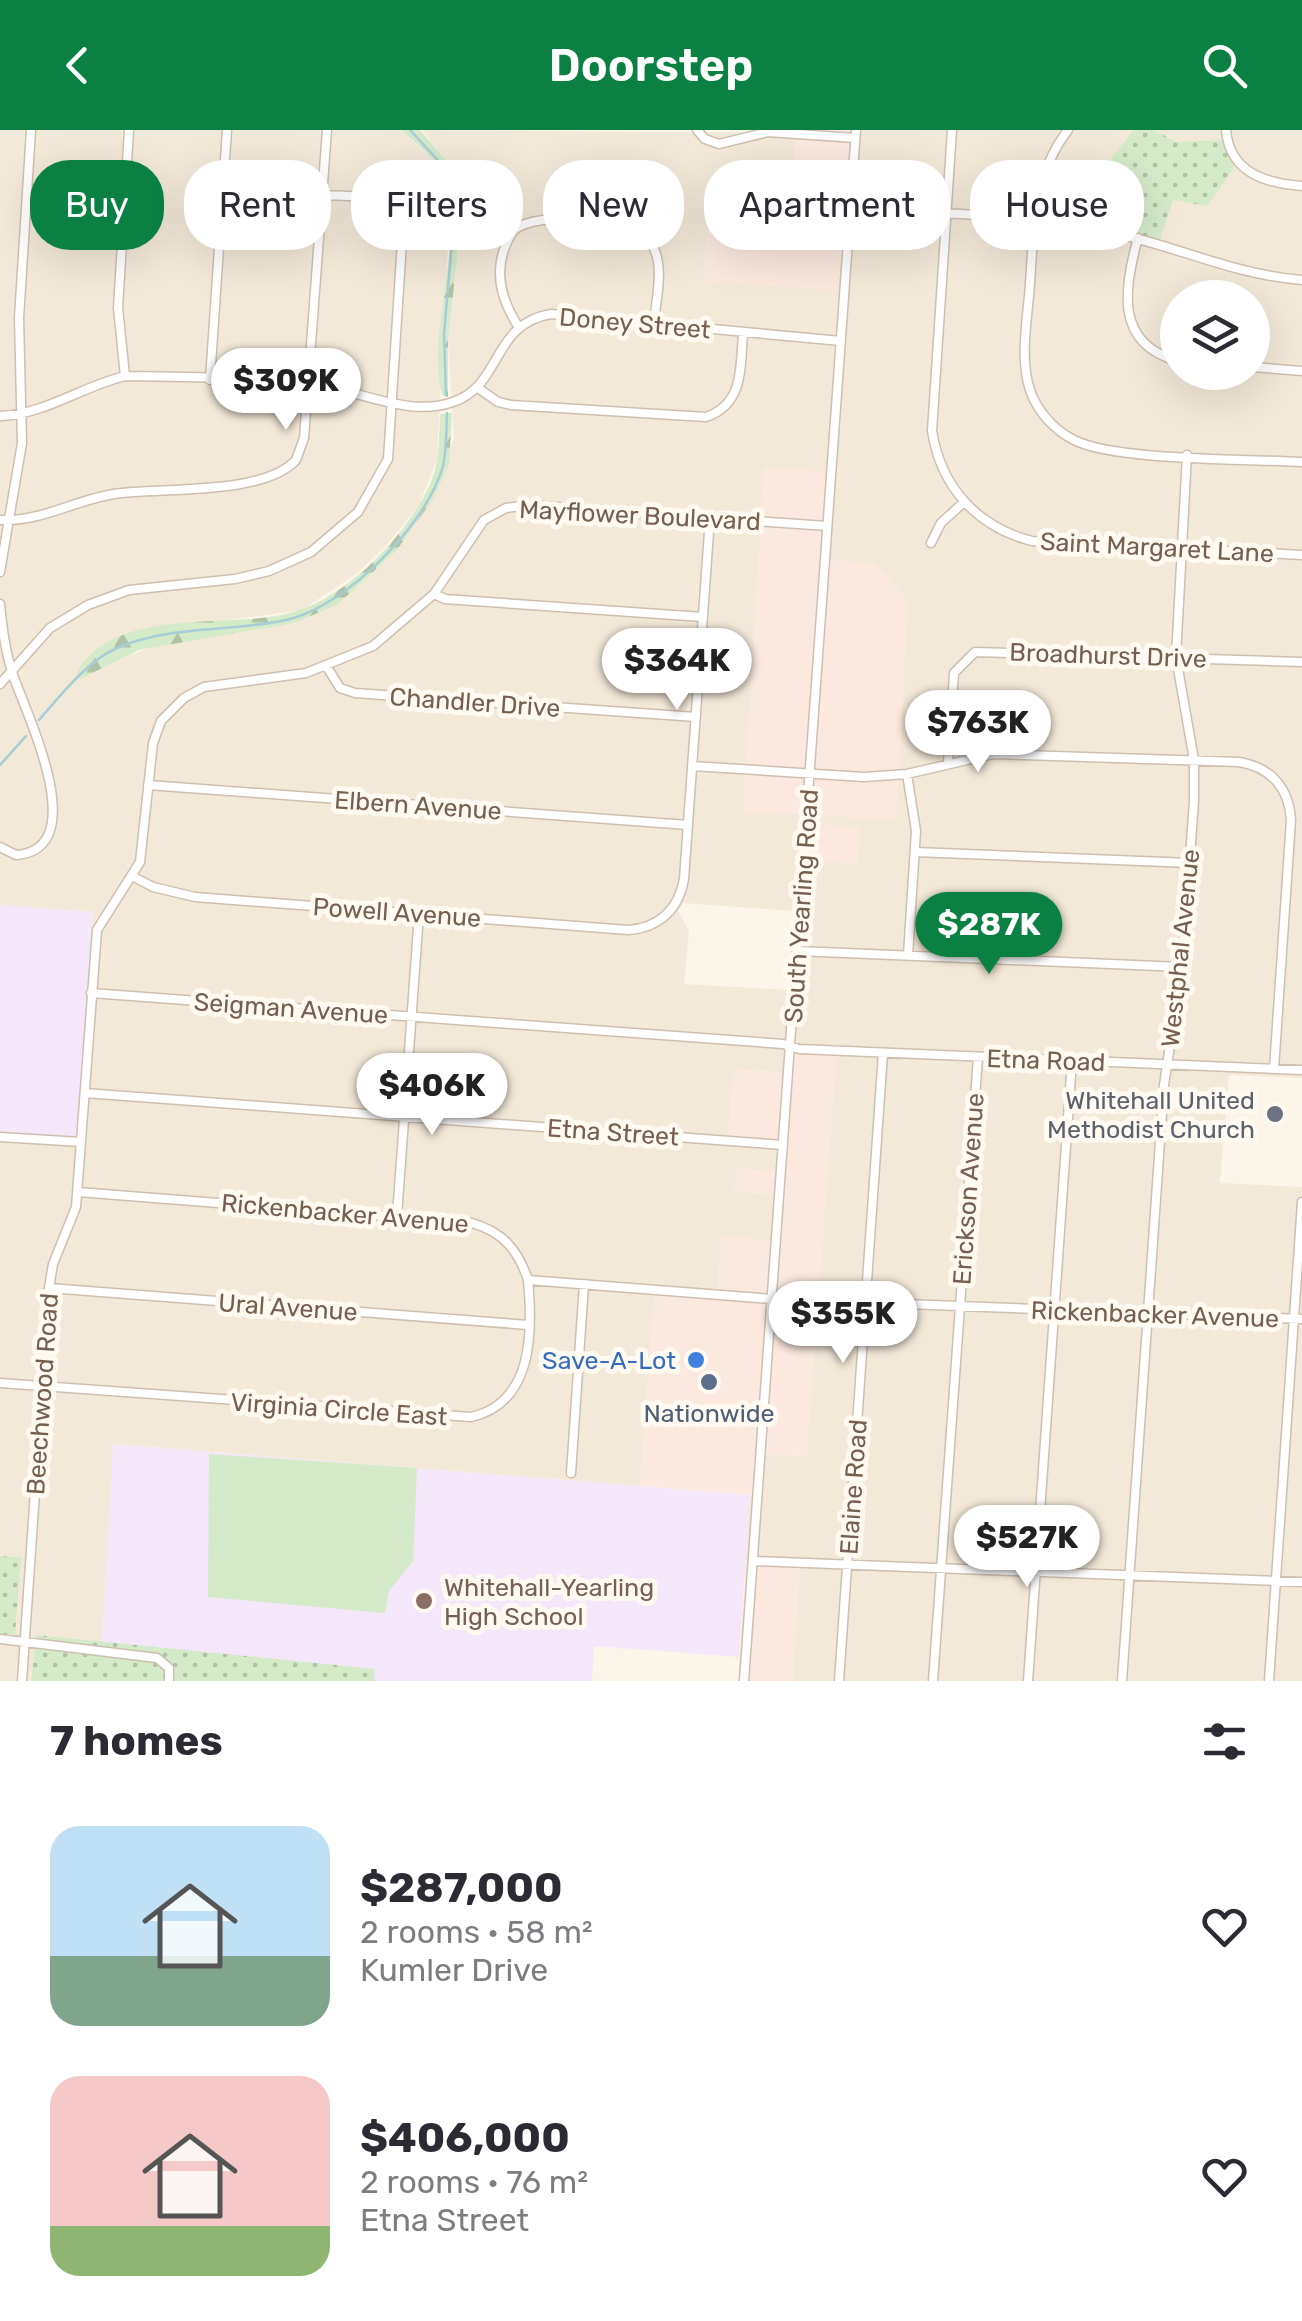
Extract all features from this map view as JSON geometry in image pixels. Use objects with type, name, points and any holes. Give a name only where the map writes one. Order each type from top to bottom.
[{"type":"street","points":[[0,572],[5,520],[20,472],[18,318],[31,130]]},
{"type":"street","points":[[124,376],[118,308],[129,130]]},
{"type":"street","points":[[210,380],[227,130]]},
{"type":"street","points":[[325,160],[327,130]]},
{"type":"street","points":[[697,130],[704,139],[720,144],[768,132],[856,134]]},
{"type":"street","points":[[950,160],[952,130]]},
{"type":"street","points":[[1051,160],[1068,130]]},
{"type":"street","points":[[1226,130],[1231,152],[1250,174],[1278,184],[1302,186]]},
{"type":"street","name":"South Yearling Road","points":[[854,160],[856,134]]},
{"type":"street","points":[[0,684],[50,628],[88,605],[129,590],[222,581],[269,571],[323,543],[358,512],[384,471],[404,242],[402,220],[379,200],[331,196]]},
{"type":"street","points":[[0,416],[22,414],[124,376],[308,386],[392,403],[450,404],[478,388],[518,326],[500,293],[503,254],[514,230],[541,218],[617,224],[646,236],[658,258],[654,322]]},
{"type":"street","points":[[1144,240],[1219,267],[1302,280]]},
{"type":"street","points":[[5,520],[115,494],[221,485],[283,470],[296,460],[303,446],[318,250]]},
{"type":"street","name":"South Yearling Road","points":[[744,1681],[847,250]]},
{"type":"street","points":[[932,542],[941,523],[964,502],[944,472],[932,432],[944,250]]},
{"type":"street","points":[[1032,250],[1025,356],[1029,388],[1043,415],[1072,440],[1090,446],[1302,462]]},
{"type":"street","points":[[1135,250],[1126,282],[1128,318],[1150,348],[1160,352]]},
{"type":"street","name":"Doney Street","points":[[518,326],[551,314],[841,341]]},
{"type":"street","points":[[478,388],[498,402],[511,405],[706,417],[724,408],[736,391],[743,334]]},
{"type":"street","points":[[1270,368],[1302,371]]},
{"type":"street","name":"Westphal Avenue","points":[[1122,1681],[1166,1064],[1182,967],[1190,863],[1194,760],[1176,657],[1186,455]]},
{"type":"street","name":"Saint Margaret Lane","points":[[964,502],[993,526],[1032,541],[1302,555]]},
{"type":"street","name":"Mayflower Boulevard","points":[[91,993],[97,930],[132,876],[144,848],[148,784],[157,730],[167,714],[192,692],[214,684],[327,667],[393,632],[434,594],[476,527],[506,508],[528,505],[827,526]]},
{"type":"street","points":[[688,825],[710,518]]},
{"type":"street","points":[[434,594],[445,599],[703,616]]},
{"type":"street","points":[[0,604],[11,670],[49,776],[54,816],[43,841],[29,852],[9,854],[0,848]]},
{"type":"street","name":"Broadhurst Drive","points":[[948,763],[954,673],[975,652],[1302,662]]},
{"type":"street","name":"Chandler Drive","points":[[327,667],[340,688],[355,693],[696,717]]},
{"type":"street","points":[[692,766],[810,775],[907,774],[948,763],[1015,754],[1249,764],[1276,779],[1288,798],[1292,820],[1274,1069]]},
{"type":"street","points":[[907,774],[915,852],[908,955]]},
{"type":"street","name":"Elbern Avenue","points":[[148,784],[688,825]]},
{"type":"street","name":"Powell Avenue","points":[[132,876],[153,888],[196,897],[628,930],[663,918],[682,890],[688,825]]},
{"type":"street","points":[[915,852],[1190,863]]},
{"type":"street","points":[[397,1216],[419,914]]},
{"type":"street","points":[[797,950],[1182,967]]},
{"type":"street","name":"Seigman Avenue","points":[[91,993],[790,1046]]},
{"type":"street","name":"Beechwood Road","points":[[22,1681],[48,1288],[53,1264],[72,1224],[78,1192],[91,993]]},
{"type":"street","name":"Etna Road","points":[[790,1046],[1302,1070]]},
{"type":"street","name":"Elaine Road","points":[[839,1681],[884,1053]]},
{"type":"street","name":"Erickson Avenue","points":[[933,1681],[978,1057]]},
{"type":"street","points":[[1028,1681],[1072,1061]]},
{"type":"street","name":"Etna Street","points":[[84,1092],[783,1145]]},
{"type":"street","points":[[0,1137],[81,1142]]},
{"type":"street","name":"Rickenbacker Avenue","points":[[78,1192],[462,1221],[492,1230],[516,1251],[528,1280],[772,1299],[1298,1319]]},
{"type":"street","points":[[1269,1681],[1298,1319],[1302,1202]]},
{"type":"street","name":"Virginia Circle East","points":[[0,1383],[471,1417],[498,1406],[514,1390],[524,1371],[528,1280]]},
{"type":"street","points":[[571,1474],[584,1284]]},
{"type":"street","name":"Ural Avenue","points":[[48,1288],[528,1324]]},
{"type":"street","points":[[753,1561],[1302,1582]]},
{"type":"street","points":[[0,1639],[165,1662],[169,1681]]},
{"type":"shaded area","points":[[0,130],[401,130],[433,160],[351,160],[351,250],[448,250],[437,459],[419,505],[385,547],[355,575],[302,610],[121,635],[84,661],[106,664],[166,642],[294,623],[337,605],[396,551],[454,440],[448,342],[458,250],[523,250],[523,160],[446,160],[422,130],[796,133],[794,160],[704,160],[704,250],[732,250],[703,280],[734,250],[950,250],[950,160],[825,160],[856,130],[1133,130],[1111,160],[970,160],[970,250],[1144,250],[1144,214],[1160,240],[1173,200],[1222,140],[1175,143],[1154,130],[1302,130],[1302,1078],[1229,1075],[1220,1183],[1302,1187],[1302,1681],[792,1681],[800,1563],[746,1560],[750,1495],[757,1494],[761,1454],[807,1456],[789,1073],[734,1069],[728,1139],[783,1143],[781,1172],[737,1169],[735,1191],[774,1194],[771,1241],[717,1293],[655,1290],[640,1486],[114,1444],[102,1642],[36,1635],[31,1681],[0,1681],[0,1634],[11,1635],[20,1557],[0,1556],[0,1131],[77,1137],[93,912],[0,905]],"holes":[[[683,903],[793,911],[788,990],[684,984],[689,931],[678,911]]]},
{"type":"shaded area","points":[[765,130],[856,130],[854,160],[794,160],[796,133]]},
{"type":"shaded area","points":[[705,250],[847,250],[844,291],[703,281]]},
{"type":"shaded area","points":[[764,468],[831,472],[825,560],[874,563],[908,600],[896,820],[743,812]]},
{"type":"shaded area","points":[[806,824],[860,827],[858,863],[804,861]]},
{"type":"shaded area","points":[[0,905],[93,912],[78,1137],[0,1131]]},
{"type":"shaded area","points":[[791,1049],[837,1052],[807,1456],[761,1454],[757,1495],[640,1486],[655,1289],[717,1293],[721,1237],[771,1240],[774,1194],[734,1191],[737,1169],[781,1172],[783,1143],[728,1139],[734,1069],[789,1073]]},
{"type":"shaded area","name":"Whitehall-Yearling High School","points":[[113,1444],[750,1495],[739,1657],[594,1646],[592,1681],[374,1681],[374,1669],[102,1642]]},
{"type":"shaded area","points":[[746,1560],[800,1562],[792,1681],[738,1681]]},
{"type":"green space","points":[[401,130],[420,130],[446,160],[433,160]]},
{"type":"green space","points":[[1133,130],[1154,130],[1176,142],[1222,140],[1234,168],[1207,206],[1173,200],[1160,240],[1144,235],[1144,160],[1110,160]]},
{"type":"green space","points":[[449,250],[458,250],[448,342],[448,397],[442,395],[439,338]]},
{"type":"green space","points":[[452,413],[449,465],[431,502],[396,551],[337,605],[294,623],[139,650],[80,679],[77,671],[95,651],[118,637],[173,624],[286,614],[308,607],[351,581],[390,544],[420,503],[436,466],[440,414]]},
{"type":"green space","points":[[209,1454],[417,1468],[413,1561],[389,1591],[385,1613],[208,1597]]},
{"type":"green space","points":[[0,1556],[21,1557],[15,1634],[0,1634]]},
{"type":"green space","points":[[36,1635],[375,1669],[374,1681],[31,1681]]},
{"type":"waterway","points":[[410,130],[446,169],[456,196],[444,334],[446,395]]},
{"type":"waterway","points":[[39,720],[85,670],[117,648],[159,635],[290,619],[336,597],[360,579],[403,536],[434,489],[443,466],[447,413]]},
{"type":"waterway","points":[[0,765],[26,736]]},
{"type":"place","name":"Whitehall United Methodist Church","points":[[1275,1114]]},
{"type":"place","name":"Save-A-Lot","points":[[696,1360]]},
{"type":"place","name":"Nationwide","points":[[709,1382]]},
{"type":"place","name":"Whitehall-Yearling High School","points":[[424,1601]]}]
